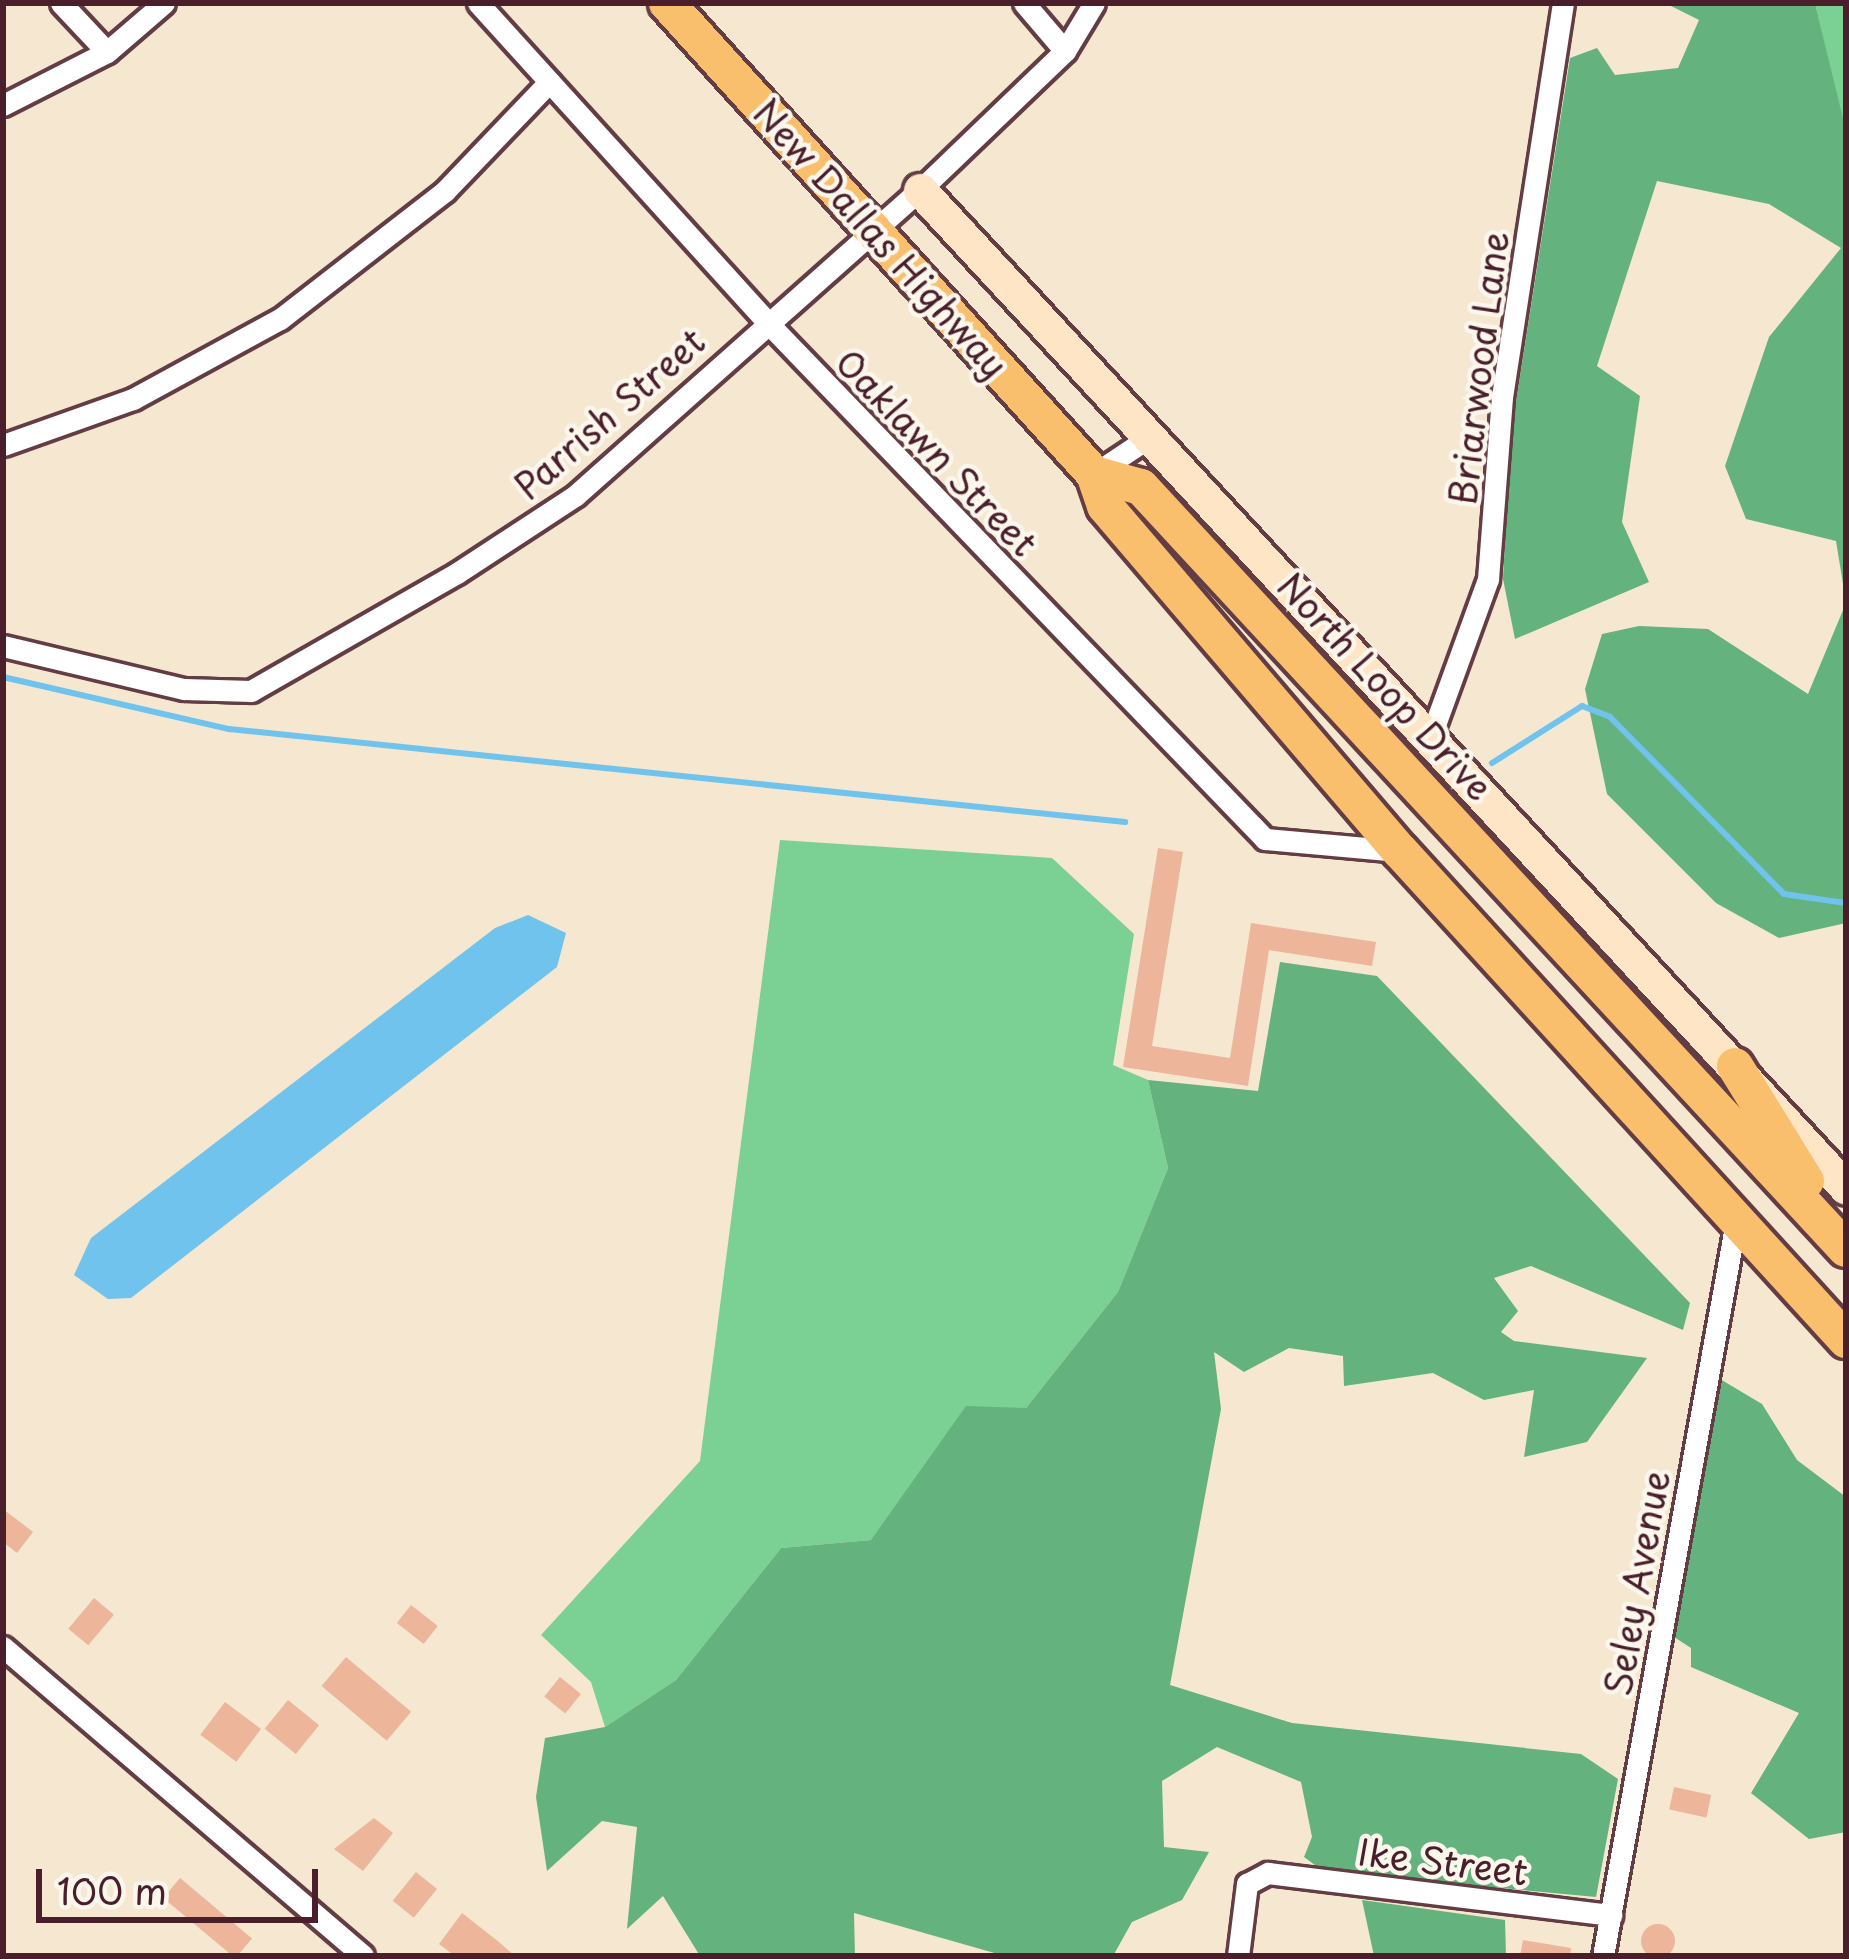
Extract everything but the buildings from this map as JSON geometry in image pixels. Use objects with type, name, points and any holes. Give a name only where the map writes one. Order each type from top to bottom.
[{"type":"main road","name":"New Dallas Highway","points":[[667,3],[1094,474],[1105,506],[1400,851]]},
{"type":"main road","name":"New Dallas Highway","points":[[1094,474],[1141,487],[1846,1247]]},
{"type":"main road","points":[[1400,851],[1846,1340]]},
{"type":"main road","points":[[1735,1066],[1846,1247]]},
{"type":"street","points":[[62,3],[106,52]]},
{"type":"street","points":[[3,105],[106,52],[164,3]]},
{"type":"street","name":"Oaklawn Street","points":[[478,3],[765,320],[1265,839],[1400,851]]},
{"type":"street","points":[[1024,3],[1065,51]]},
{"type":"street","name":"Parrish Street","points":[[3,646],[184,689],[251,691],[576,495],[765,320],[920,190],[1065,51],[1094,3]]},
{"type":"street","name":"Briarwood Lane","points":[[1432,733],[1488,579],[1502,397],[1563,3]]},
{"type":"street","points":[[3,445],[133,399],[280,319],[445,191],[549,82]]},
{"type":"street","name":"North Loop Drive","points":[[920,190],[1432,733],[1846,1188]]},
{"type":"street","points":[[1094,474],[1151,436]]},
{"type":"street","points":[[1493,864],[1523,832]]},
{"type":"street","name":"Seley Avenue","points":[[1604,1956],[1736,1221]]},
{"type":"street","points":[[3,1647],[363,1956]]},
{"type":"street","name":"Ike Street","points":[[1238,1956],[1246,1884],[1268,1873],[1611,1915]]},
{"type":"green space","points":[[1665,3],[1815,3],[1846,131],[1846,602],[1836,541],[1746,519],[1725,466],[1769,337],[1841,248],[1769,204],[1657,181],[1597,366],[1640,396],[1622,522],[1649,582],[1515,639],[1503,579],[1510,440],[1570,58],[1597,48],[1615,75],[1678,68],[1699,20]]},
{"type":"green space","points":[[1815,3],[1846,3],[1846,131],[1845,131]]},
{"type":"green space","points":[[1846,603],[1846,923],[1779,938],[1716,903],[1607,794],[1585,689],[1602,634],[1639,626],[1708,629],[1808,694]]},
{"type":"green space","points":[[780,840],[1052,858],[1134,934],[1113,1065],[1148,1080],[1168,1168],[1118,1292],[1026,1408],[871,1540],[781,1548],[676,1680],[605,1727],[591,1682],[541,1635],[700,1461]]},
{"type":"green space","points":[[1280,962],[1377,976],[1690,1303],[1683,1330],[1531,1266],[1494,1278],[1518,1311],[1501,1332],[1514,1341],[1647,1358],[1587,1442],[1524,1457],[1534,1390],[1484,1400],[1433,1373],[1344,1386],[1343,1356],[1289,1348],[1244,1372],[1214,1352],[1221,1409],[1170,1685],[1292,1723],[1581,1754],[1618,1779],[1596,1897],[1323,1871],[1304,1857],[1312,1837],[1301,1782],[1217,1747],[1162,1781],[1164,1847],[1209,1852],[1182,1900],[1132,1922],[1113,1956],[1005,1956],[854,1913],[855,1956],[700,1956],[663,1896],[627,1929],[637,1827],[602,1821],[547,1871],[536,1797],[545,1738],[605,1727],[676,1680],[781,1548],[871,1540],[966,1406],[1026,1408],[1118,1292],[1168,1168],[1148,1080],[1258,1091]]},
{"type":"green space","points":[[1720,1379],[1762,1404],[1797,1460],[1846,1497],[1846,1832],[1809,1839],[1751,1793],[1799,1713],[1691,1667],[1691,1648],[1671,1635]]},
{"type":"green space","points":[[1362,1900],[1505,1920],[1506,1956],[1374,1956]]},
{"type":"water","points":[[528,915],[566,933],[557,967],[131,1298],[108,1299],[74,1275],[91,1238],[495,928]]},
{"type":"waterway","points":[[3,677],[229,729],[1125,822]]},
{"type":"waterway","points":[[1492,763],[1582,706],[1610,717],[1784,894],[1846,903]]}]
